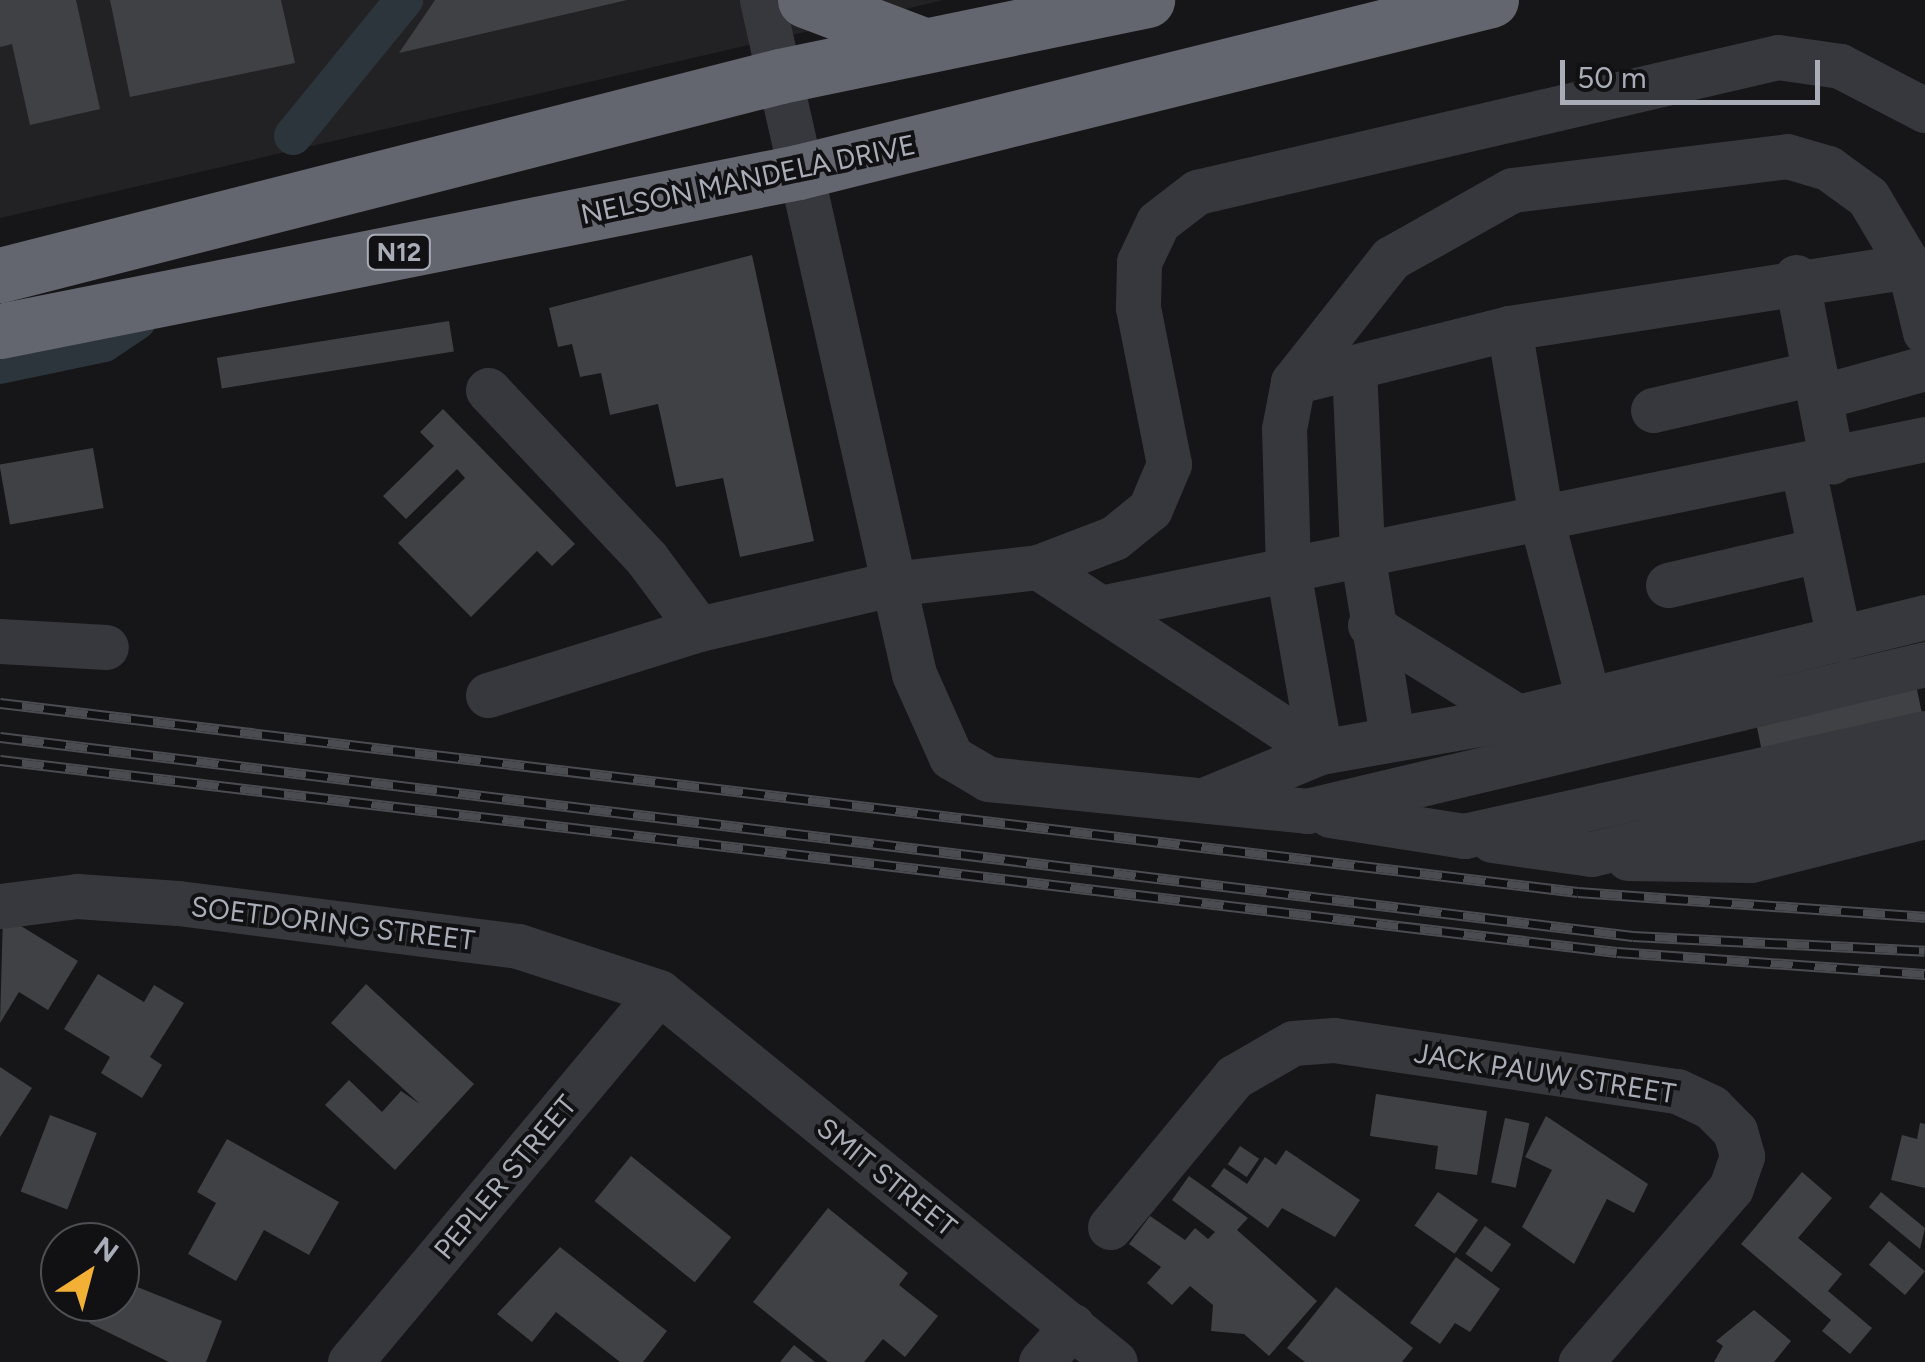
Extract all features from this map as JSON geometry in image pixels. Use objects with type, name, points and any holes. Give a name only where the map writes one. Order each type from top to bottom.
[{"type":"highway","points":[[805,0],[926,46]]},
{"type":"highway","points":[[0,276],[780,76],[1146,0]]},
{"type":"highway","name":"NELSON MANDELA DRIVE","points":[[0,331],[798,172],[1491,0]]},
{"type":"street","points":[[762,0],[892,584],[929,724],[952,757],[988,779],[1034,788],[1307,811],[1591,854],[1750,860],[1925,816]]},
{"type":"street","points":[[488,695],[698,630],[892,584],[1038,567],[1114,538],[1150,509],[1169,464],[1138,308],[1138,262],[1158,222],[1196,192],[1778,57],[1840,66],[1925,110]]},
{"type":"street","points":[[1320,752],[1288,570],[1284,429],[1293,382],[1390,258],[1512,190],[1787,156],[1828,168],[1868,197],[1909,266],[1925,332]]},
{"type":"street","points":[[1293,382],[1509,328],[1796,276],[1909,266]]},
{"type":"street","points":[[1796,276],[1818,385],[1819,550],[1839,639]]},
{"type":"street","points":[[1509,328],[1542,518],[1588,699]]},
{"type":"street","points":[[1354,367],[1362,554],[1370,625],[1392,736]]},
{"type":"street","points":[[1653,410],[1925,368]]},
{"type":"street","points":[[488,390],[647,559],[698,630]]},
{"type":"street","points":[[1105,606],[1818,466],[1925,439]]},
{"type":"street","points":[[1668,586],[1819,550]]},
{"type":"street","points":[[1038,567],[1105,606],[1320,752]]},
{"type":"street","points":[[1195,803],[1320,752],[1392,736],[1518,717],[1925,617]]},
{"type":"street","points":[[1370,625],[1518,717]]},
{"type":"street","points":[[0,641],[106,647]]},
{"type":"street","points":[[1307,811],[1925,664]]},
{"type":"street","points":[[1464,836],[1925,733]]},
{"type":"street","points":[[1591,854],[1925,774]]},
{"type":"street","name":"SOETDORING STREET","points":[[0,906],[77,896],[178,903],[518,946],[659,992]]},
{"type":"street","name":"SMIT STREET","points":[[659,992],[1115,1362]]},
{"type":"street","name":"PEPLER STREET","points":[[350,1362],[659,992]]},
{"type":"street","name":"JACK PAUW STREET","points":[[1110,1226],[1234,1077],[1293,1043],[1334,1040],[1677,1090],[1735,1131],[1742,1156],[1730,1188],[1581,1362]]},
{"type":"street","points":[[1042,1362],[1072,1326]]},
{"type":"shaded area","points":[[0,0],[944,0],[0,218]]},
{"type":"building","points":[[0,0],[76,0],[100,109],[30,125],[12,44],[0,47]]},
{"type":"building","points":[[110,0],[281,0],[295,63],[130,97]]},
{"type":"building","points":[[435,0],[627,0],[399,53]]},
{"type":"building","points":[[752,255],[814,541],[740,557],[723,478],[676,487],[658,404],[610,415],[601,373],[580,377],[572,344],[558,347],[549,308]]},
{"type":"building","points":[[449,321],[454,352],[222,388],[217,358]]},
{"type":"building","points":[[443,409],[575,544],[552,566],[537,551],[471,617],[398,543],[465,478],[457,469],[406,519],[383,496],[434,446],[420,432]]},
{"type":"building","points":[[93,448],[104,508],[10,525],[0,464]]},
{"type":"building","points":[[1915,680],[1925,728],[1779,834],[1754,713]]},
{"type":"building","points":[[3,915],[78,961],[48,1010],[19,992],[0,1023]]},
{"type":"building","points":[[98,974],[144,1002],[154,985],[184,1003],[150,1057],[162,1065],[142,1098],[101,1073],[110,1057],[64,1029]]},
{"type":"building","points":[[366,984],[474,1084],[395,1170],[325,1105],[349,1080],[382,1112],[401,1091],[420,1104],[331,1023]]},
{"type":"building","points":[[0,1067],[32,1088],[0,1137]]},
{"type":"building","points":[[1376,1094],[1487,1111],[1477,1175],[1435,1169],[1438,1146],[1370,1136]]},
{"type":"building","points":[[50,1115],[97,1133],[67,1209],[21,1192]]},
{"type":"building","points":[[1546,1116],[1648,1184],[1634,1213],[1607,1199],[1574,1264],[1522,1227],[1552,1170],[1525,1157]]},
{"type":"building","points":[[1505,1118],[1529,1123],[1516,1188],[1491,1183]]},
{"type":"building","points":[[1920,1123],[1925,1124],[1925,1188],[1891,1180],[1902,1135],[1917,1139]]},
{"type":"building","points":[[227,1139],[339,1202],[309,1255],[264,1230],[236,1281],[188,1254],[216,1203],[197,1192]]},
{"type":"building","points":[[1240,1146],[1259,1159],[1247,1177],[1228,1164]]},
{"type":"building","points":[[1286,1150],[1360,1200],[1335,1237],[1282,1208],[1268,1228],[1211,1186],[1224,1168],[1247,1184],[1265,1157],[1276,1165]]},
{"type":"building","points":[[631,1156],[731,1237],[695,1282],[594,1201]]},
{"type":"building","points":[[1802,1172],[1832,1198],[1798,1238],[1842,1274],[1828,1291],[1872,1328],[1850,1354],[1822,1331],[1831,1320],[1741,1244]]},
{"type":"building","points":[[1189,1176],[1248,1218],[1237,1230],[1317,1301],[1269,1356],[1244,1334],[1211,1331],[1213,1305],[1190,1286],[1172,1305],[1147,1283],[1161,1267],[1129,1244],[1150,1216],[1185,1240],[1195,1228],[1208,1239],[1215,1232],[1172,1200]]},
{"type":"building","points":[[1438,1192],[1478,1220],[1455,1254],[1414,1226]]},
{"type":"building","points":[[1881,1192],[1925,1228],[1920,1249],[1869,1207]]},
{"type":"building","points":[[828,1208],[908,1273],[899,1285],[938,1316],[905,1357],[883,1339],[864,1362],[828,1362],[753,1302]]},
{"type":"building","points":[[1485,1226],[1511,1244],[1492,1272],[1465,1254]]},
{"type":"building","points":[[1889,1241],[1925,1271],[1905,1295],[1869,1265]]},
{"type":"building","points":[[560,1247],[667,1331],[643,1362],[620,1362],[556,1312],[532,1342],[497,1314]]},
{"type":"building","points":[[1456,1257],[1500,1289],[1470,1332],[1455,1323],[1440,1344],[1410,1323]]},
{"type":"building","points":[[1336,1287],[1413,1348],[1402,1362],[1305,1362],[1287,1348]]},
{"type":"building","points":[[140,1288],[222,1321],[206,1362],[169,1362],[89,1323],[140,1322]]},
{"type":"building","points":[[1754,1310],[1791,1341],[1774,1362],[1714,1362],[1723,1346],[1716,1341]]},
{"type":"building","points":[[794,1345],[815,1362],[780,1362]]},
{"type":"waterway","points":[[293,136],[404,0]]},
{"type":"waterway","points":[[0,365],[104,343],[137,321]]},
{"type":"railway","points":[[0,703],[1578,892],[1925,917]]},
{"type":"railway","points":[[0,737],[1633,936],[1925,951]]},
{"type":"railway","points":[[0,760],[1617,952],[1925,974]]}]
